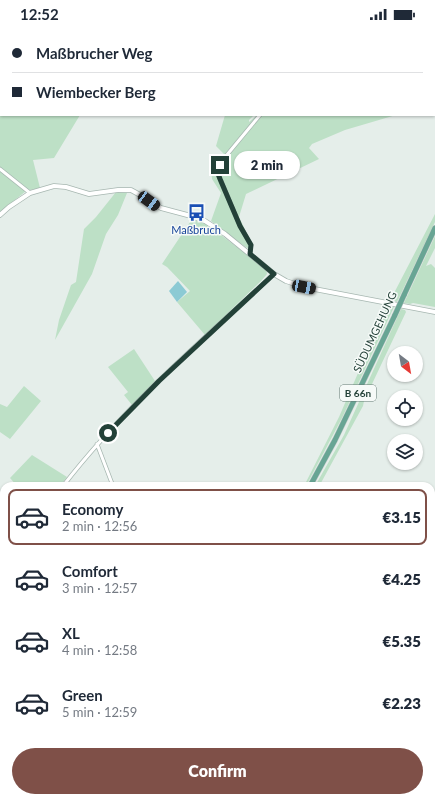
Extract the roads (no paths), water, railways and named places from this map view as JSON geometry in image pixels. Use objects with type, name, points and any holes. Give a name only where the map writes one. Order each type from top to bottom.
[{"type":"main road","name":"SÜDUMGEHUNG","points":[[312,482],[335,440],[435,228]]},
{"type":"street","points":[[250,254],[251,245],[240,226],[217,171],[226,156],[259,116]]},
{"type":"street","points":[[0,169],[30,193]]},
{"type":"street","points":[[0,215],[30,193],[54,186],[66,187],[89,194],[130,190],[161,208],[205,221],[225,234],[274,274],[286,281],[304,287],[435,312]]},
{"type":"street","points":[[66,482],[97,444],[159,381],[274,274]]},
{"type":"street","points":[[97,444],[111,482]]},
{"type":"water","points":[[178,281],[187,292],[177,302],[169,291]]},
{"type":"place","name":"Maßbruch","points":[[196,212]]}]
